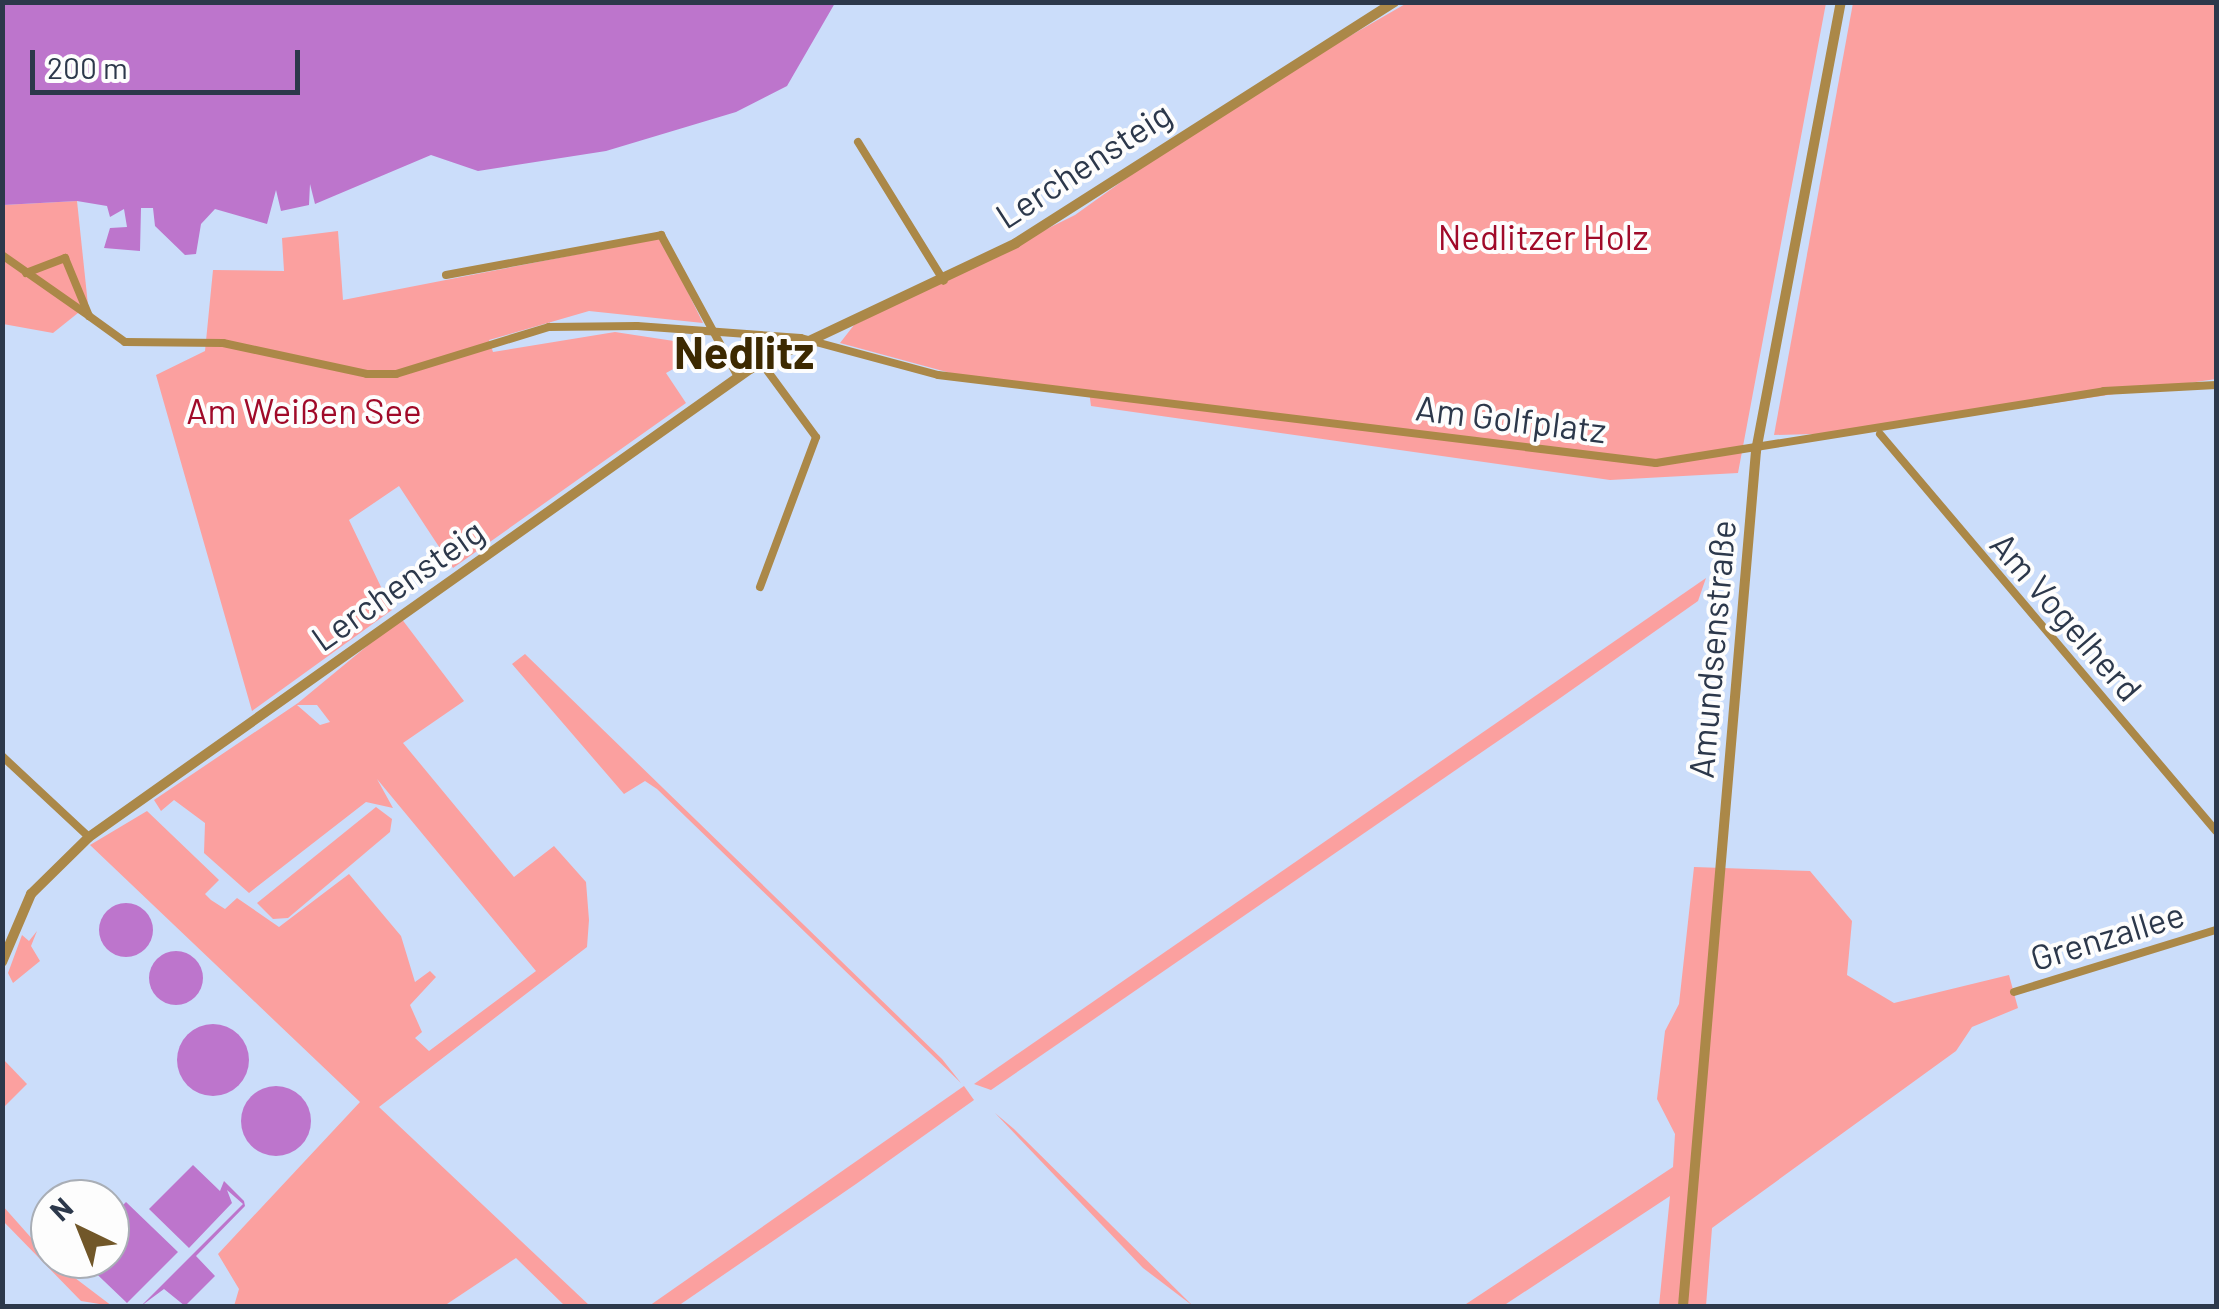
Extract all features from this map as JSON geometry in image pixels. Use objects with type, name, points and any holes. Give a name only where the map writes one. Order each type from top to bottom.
[{"type":"street","name":"Lerchensteig","points":[[2,962],[31,894],[89,837],[738,378],[800,338],[944,281],[1395,2]]},
{"type":"street","name":"Amundsenstraße","points":[[1682,1306],[1756,451],[1841,2]]},
{"type":"street","points":[[858,142],[944,281]]},
{"type":"street","points":[[446,275],[661,235],[738,378]]},
{"type":"street","name":"Am Golfplatz","points":[[2,256],[125,342],[224,343],[386,374],[549,327],[800,338],[938,375],[1637,461],[1756,451],[1880,434],[2104,391],[2216,385]]},
{"type":"street","points":[[26,273],[65,258],[88,316]]},
{"type":"street","points":[[760,587],[816,437],[762,362]]},
{"type":"street","name":"Am Vogelherd","points":[[1880,434],[2216,831]]},
{"type":"street","points":[[2,756],[89,837]]},
{"type":"street","name":"Grenzallee","points":[[2014,992],[2216,930]]},
{"type":"green space","name":"Nedlitzer Holz","points":[[1407,3],[1826,3],[1738,473],[1610,480],[1091,406],[1089,391],[954,374],[840,343],[854,325],[1075,215],[1223,109]]},
{"type":"green space","points":[[1853,3],[2216,3],[2216,379],[1852,433],[1774,435]]},
{"type":"green space","points":[[77,201],[88,305],[53,333],[3,324],[3,205]]},
{"type":"green space","name":"Am Weißen See","points":[[338,231],[343,300],[661,238],[703,323],[589,311],[489,340],[493,352],[615,332],[713,347],[666,373],[686,403],[453,568],[399,486],[349,520],[392,610],[252,711],[156,375],[205,351],[213,270],[284,271],[282,238]]},
{"type":"green space","points":[[1706,578],[1698,601],[1556,701],[991,1090],[974,1084]]},
{"type":"green space","points":[[401,618],[464,701],[403,743],[514,877],[554,846],[586,882],[587,947],[379,1107],[590,1306],[565,1306],[516,1258],[444,1306],[234,1306],[239,1289],[218,1254],[360,1102],[90,845],[147,811],[219,880],[205,894],[211,900],[225,909],[237,898],[279,927],[349,874],[401,936],[415,982],[430,971],[436,977],[410,1005],[422,1032],[415,1038],[429,1051],[536,971],[377,779],[393,808],[366,802],[249,893],[204,853],[205,823],[174,800],[161,811],[154,800],[298,703]],"holes":[[[297,705],[317,705],[330,722],[320,725]]]},
{"type":"green space","points":[[525,654],[942,1059],[961,1083],[657,789],[645,781],[624,794],[512,664]]},
{"type":"green space","points":[[376,807],[392,819],[390,832],[288,918],[273,919],[257,903]]},
{"type":"green space","points":[[1694,867],[1810,871],[1852,921],[1847,975],[1894,1003],[2009,975],[2018,1008],[1972,1027],[1956,1051],[1712,1228],[1706,1306],[1659,1306],[1670,1196],[1503,1306],[1463,1306],[1673,1167],[1675,1134],[1657,1099],[1665,1031],[1679,1004]]},
{"type":"green space","points":[[37,931],[31,946],[40,961],[13,983],[8,973],[22,935],[29,941]]},
{"type":"green space","points":[[3,1059],[27,1084],[3,1108]]},
{"type":"green space","points":[[964,1086],[974,1100],[856,1184],[678,1306],[649,1306]]},
{"type":"green space","points":[[995,1113],[1014,1129],[1193,1306],[1143,1268]]},
{"type":"green space","points":[[2,1205],[30,1236],[30,1249],[3,1221]]},
{"type":"green space","points":[[60,1279],[76,1279],[112,1306],[81,1301]]},
{"type":"shaded area","points":[[3,2],[835,3],[787,86],[736,112],[606,151],[478,171],[431,155],[315,204],[310,184],[309,205],[281,211],[276,190],[267,224],[215,209],[201,224],[196,254],[185,255],[155,226],[153,208],[141,208],[140,251],[104,248],[110,228],[127,227],[124,209],[110,217],[107,206],[77,201],[3,205]]},
{"type":"shaded area","points":[[126,903],[145,911],[153,930],[145,949],[126,957],[107,949],[99,930],[107,911]]},
{"type":"shaded area","points":[[176,951],[195,959],[203,978],[195,997],[176,1005],[157,997],[149,978],[157,959]]},
{"type":"shaded area","points":[[213,1024],[239,1034],[249,1060],[239,1086],[213,1096],[187,1086],[177,1060],[187,1034]]},
{"type":"shaded area","points":[[276,1086],[290,1088],[301,1096],[309,1107],[309,1135],[301,1146],[290,1154],[276,1156],[262,1154],[251,1146],[243,1135],[241,1121],[243,1107],[251,1096],[262,1088]]},
{"type":"shaded area","points":[[193,1165],[220,1191],[224,1181],[245,1206],[196,1256],[215,1276],[185,1306],[164,1289],[141,1306],[243,1204],[227,1190],[232,1203],[189,1248],[149,1209]]},
{"type":"shaded area","points":[[130,1206],[178,1252],[127,1303],[102,1279],[130,1279]]},
{"type":"district","name":"Nedlitz","points":[[744,352]]}]
